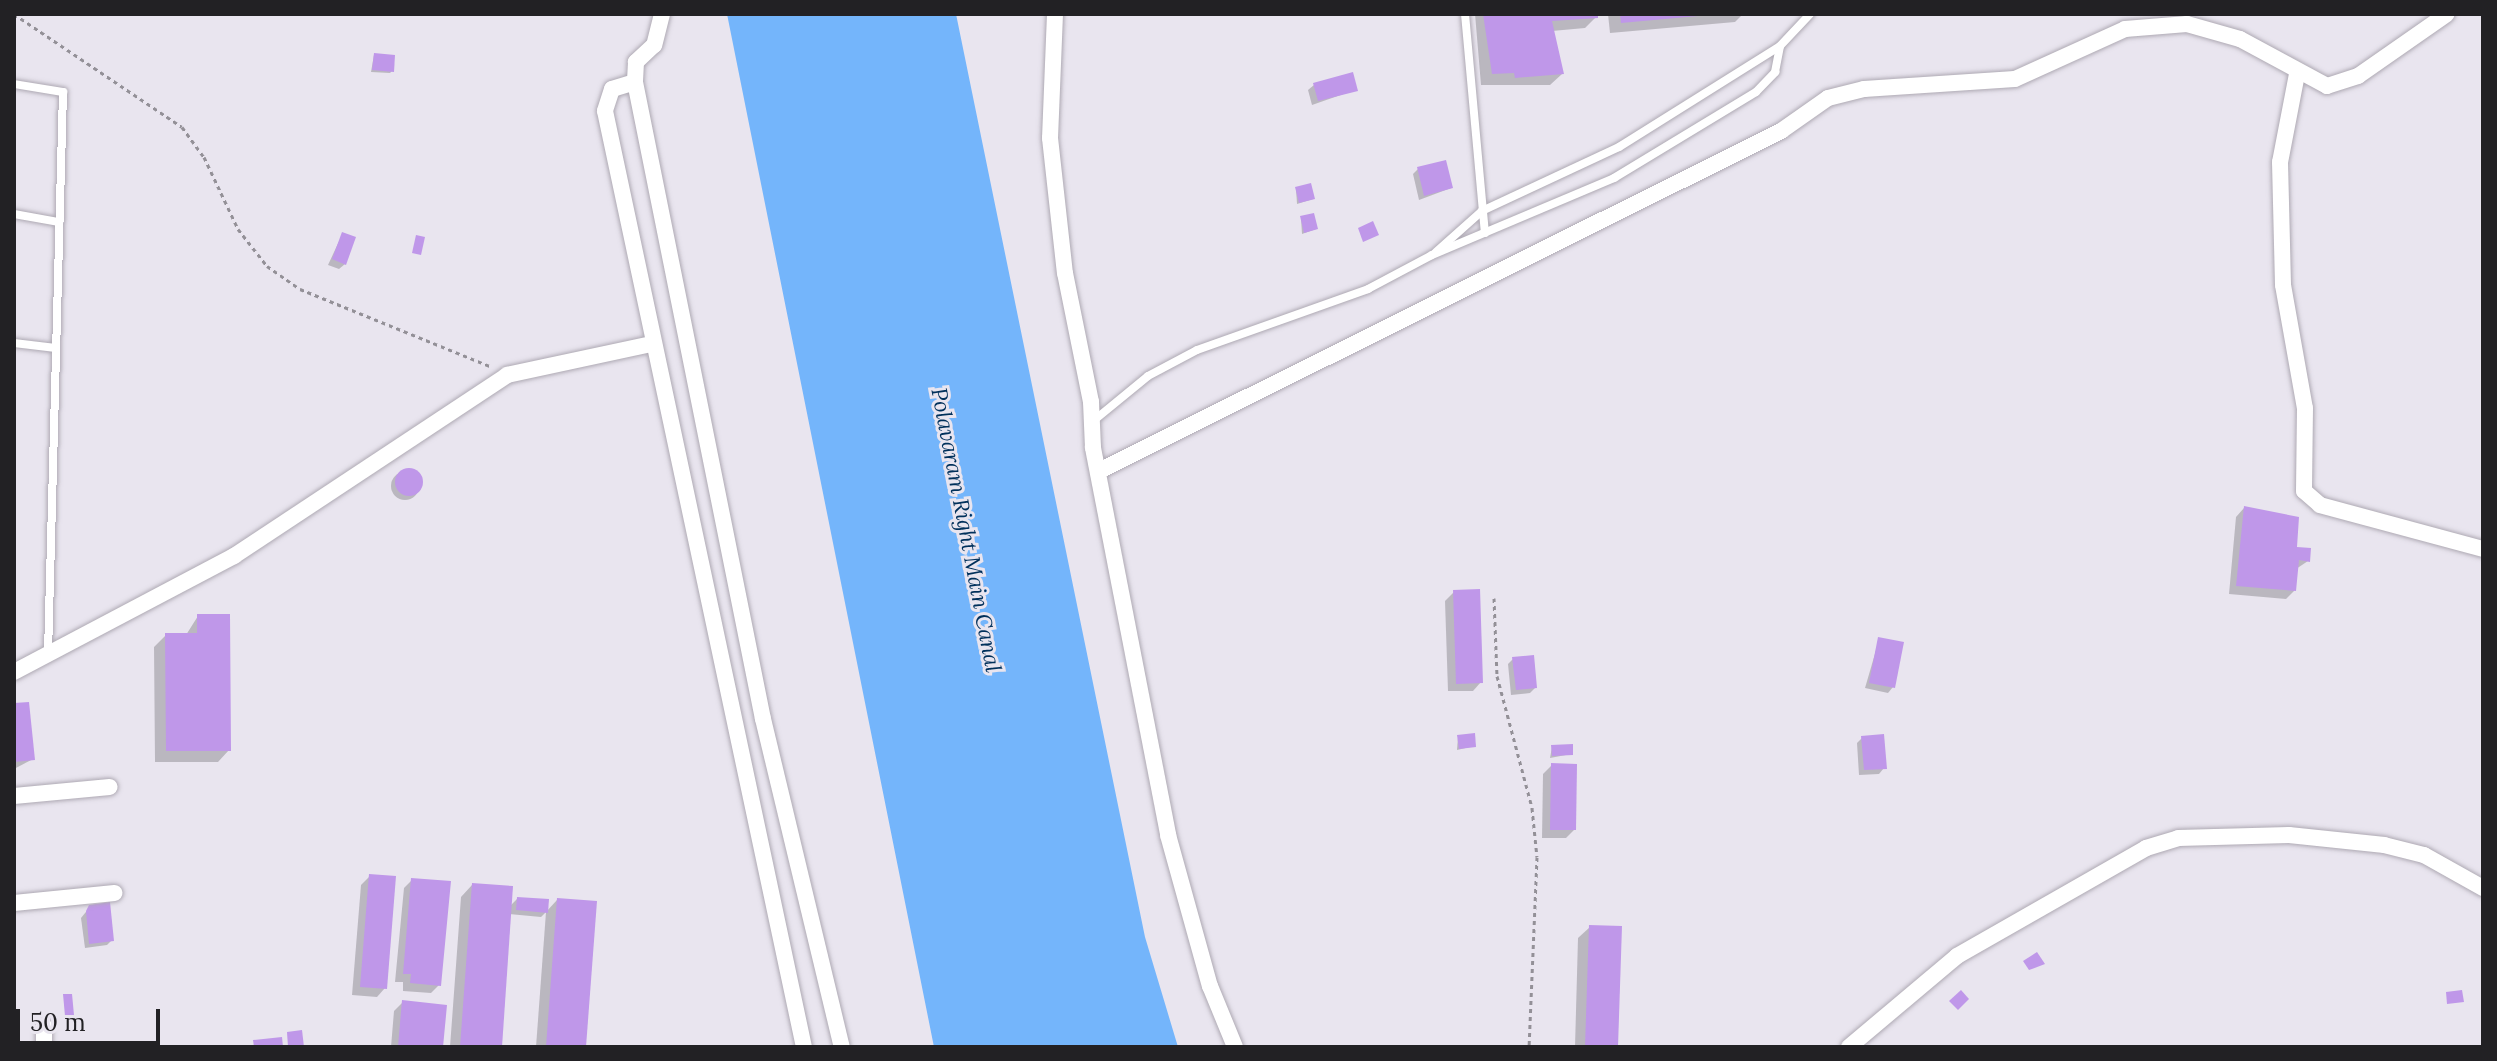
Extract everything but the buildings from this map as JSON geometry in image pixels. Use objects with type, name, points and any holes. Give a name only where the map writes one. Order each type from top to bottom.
[{"type":"street","points":[[662,14],[654,45],[636,62],[635,82],[763,719],[842,1047]]},
{"type":"street","points":[[1055,14],[1050,138],[1065,273],[1168,835],[1210,986],[1235,1047]]},
{"type":"street","points":[[1101,470],[1781,131],[1828,98],[1864,89],[2015,79],[2125,29],[2187,24],[2240,39],[2297,74],[2327,86],[2358,76],[2447,14]]},
{"type":"street","points":[[2297,74],[2286,113],[2281,178],[2283,285],[2305,408],[2304,491],[2320,505],[2483,549]]},
{"type":"street","points":[[635,82],[612,89],[605,111],[652,344],[804,1047]]},
{"type":"street","points":[[14,672],[234,556],[507,375],[652,344]]},
{"type":"street","points":[[14,796],[110,787]]},
{"type":"street","points":[[1849,1047],[1957,956],[2146,848],[2178,838],[2289,835],[2384,845],[2424,855],[2483,888]]},
{"type":"street","points":[[14,903],[115,893]]},
{"type":"street","points":[[44,1026],[44,1047]]},
{"type":"lane","points":[[1465,14],[1485,233]]},
{"type":"lane","points":[[1432,255],[1482,211],[1619,147],[1780,46],[1810,14]]},
{"type":"lane","points":[[1091,422],[1148,376],[1197,350],[1368,289],[1432,255],[1614,178],[1756,92],[1775,72],[1780,46]]},
{"type":"lane","points":[[14,84],[63,92],[48,654]]},
{"type":"lane","points":[[14,214],[59,222]]},
{"type":"lane","points":[[14,343],[56,348]]},
{"type":"path","points":[[14,14],[182,127],[204,157],[238,229],[267,266],[300,289],[471,355],[507,375]]},
{"type":"path","points":[[1494,598],[1497,676],[1532,808],[1537,857],[1529,1047]]},
{"type":"water","name":"Polavaram Right Main Canal","points":[[727,14],[956,14],[1145,937],[1178,1047],[934,1047]]}]
